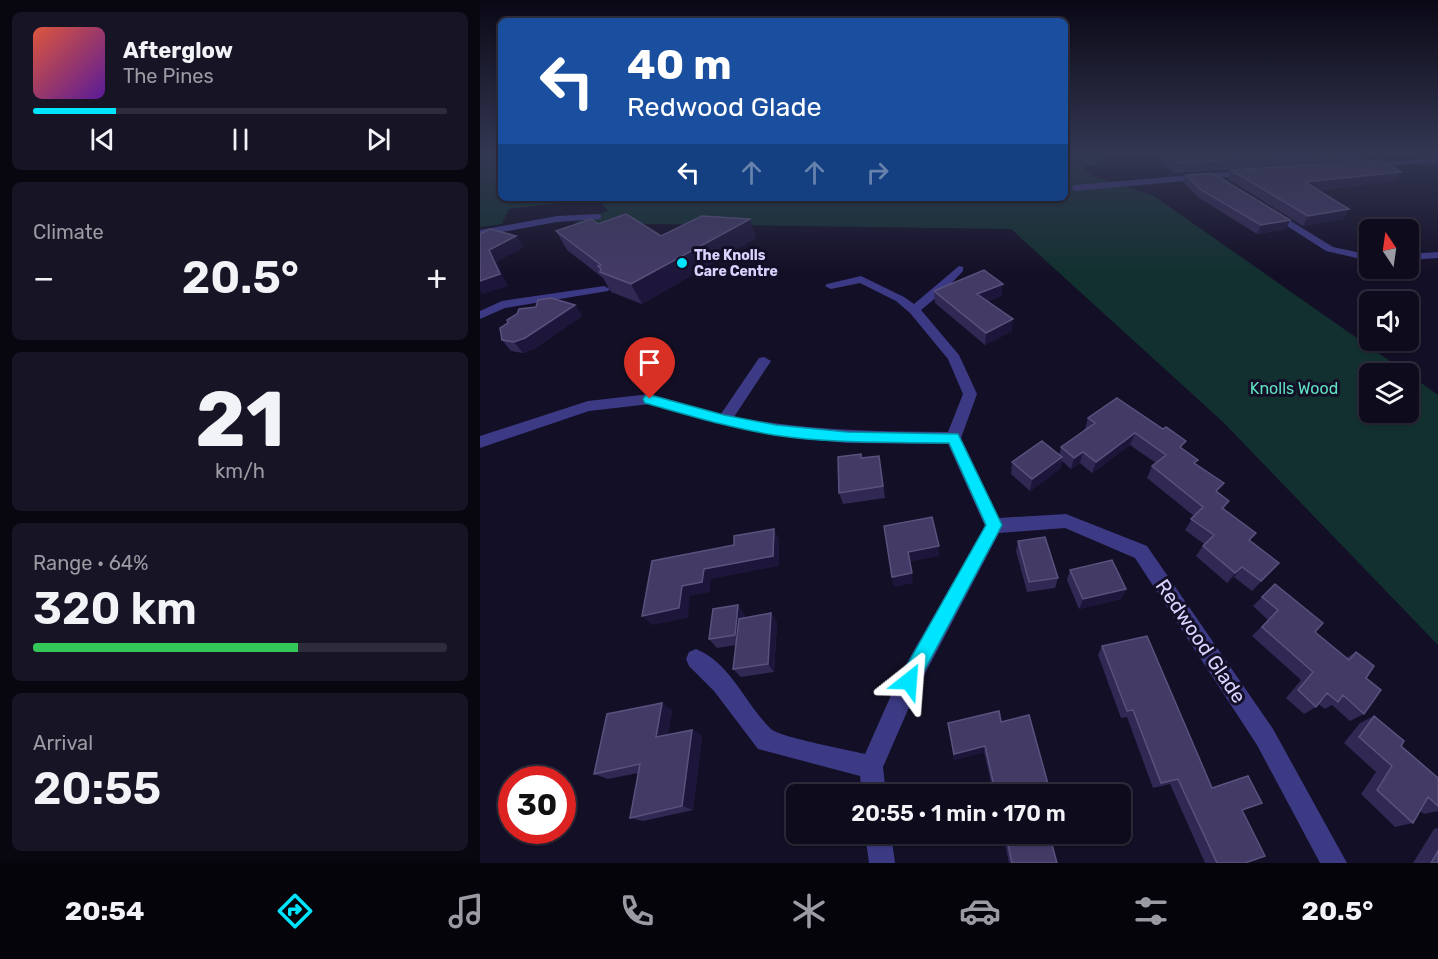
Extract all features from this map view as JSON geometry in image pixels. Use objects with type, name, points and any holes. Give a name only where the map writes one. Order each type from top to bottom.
[{"type":"street","points":[[1261,206],[1329,249],[1359,256]]},
{"type":"street","points":[[480,233],[557,219],[598,217]]},
{"type":"street","points":[[1419,256],[1438,255]]},
{"type":"street","points":[[914,310],[940,289],[959,269]]},
{"type":"street","points":[[831,286],[861,279],[900,298],[914,310],[954,358],[970,394],[953,438],[994,525],[909,681],[871,767],[873,784]]},
{"type":"street","points":[[480,315],[502,305],[604,289]]},
{"type":"street","points":[[724,420],[764,361]]},
{"type":"street","points":[[480,442],[588,406],[650,399],[724,420],[776,430],[847,437],[953,438]]},
{"type":"street","name":"Redwood Glade","points":[[994,525],[1066,522],[1141,552],[1266,737],[1334,863]]},
{"type":"street","points":[[696,659],[722,683],[766,741],[871,767]]},
{"type":"street","points":[[879,844],[882,863]]},
{"type":"green space","points":[[480,193],[498,193],[498,201],[574,201],[509,209],[502,224],[480,227]]},
{"type":"green space","name":"Knolls Wood","points":[[1068,193],[1146,193],[1154,196],[1359,339],[1359,351],[1376,351],[1393,363],[1359,363],[1359,423],[1419,423],[1419,381],[1438,395],[1438,645],[1223,422],[1011,229],[573,223],[608,211],[600,201],[1068,201]]},
{"type":"building","points":[[1207,193],[1246,193],[1290,220],[1261,225]]},
{"type":"building","points":[[1270,193],[1323,193],[1349,209],[1308,216]]},
{"type":"building","points":[[626,214],[661,236],[702,216],[750,219],[631,284],[600,272],[601,269],[598,266],[601,265],[556,231],[591,219],[598,224]]},
{"type":"building","points":[[490,229],[516,236],[489,250],[500,274],[480,281],[480,234]]},
{"type":"building","points":[[984,270],[1003,284],[977,294],[1013,319],[986,333],[934,291]]},
{"type":"building","points":[[551,298],[575,305],[525,338],[514,342],[502,340],[500,328],[517,314],[519,309],[536,307],[538,300]]},
{"type":"building","points":[[1117,398],[1163,429],[1166,427],[1186,441],[1180,447],[1198,460],[1194,463],[1224,483],[1216,491],[1229,501],[1222,508],[1256,533],[1249,540],[1279,563],[1261,581],[1242,567],[1235,573],[1203,546],[1214,535],[1191,519],[1203,507],[1152,466],[1166,455],[1135,433],[1096,462],[1083,452],[1074,458],[1061,447],[1095,423],[1088,418]]},
{"type":"building","points":[[1042,441],[1062,457],[1032,479],[1012,462]]},
{"type":"building","points":[[861,454],[861,458],[879,456],[883,486],[839,493],[838,457]]},
{"type":"building","points":[[932,517],[939,546],[908,552],[912,573],[892,577],[884,526]]},
{"type":"building","points":[[774,529],[773,556],[704,569],[702,582],[682,586],[679,608],[642,616],[652,561],[734,545],[734,536]]},
{"type":"building","points":[[1045,537],[1058,578],[1029,582],[1018,541]]},
{"type":"building","points":[[1112,560],[1126,589],[1083,599],[1070,570]]},
{"type":"building","points":[[1275,584],[1323,623],[1315,632],[1349,660],[1356,652],[1374,666],[1366,678],[1381,690],[1364,714],[1343,695],[1338,702],[1327,693],[1316,707],[1298,690],[1313,672],[1262,627],[1278,610],[1262,597]]},
{"type":"building","points":[[738,605],[735,635],[709,639],[713,609]]},
{"type":"building","points":[[771,613],[768,664],[733,669],[739,619]]},
{"type":"building","points":[[1147,636],[1212,788],[1248,776],[1262,803],[1242,810],[1265,856],[1245,863],[1217,863],[1178,779],[1161,783],[1133,710],[1127,711],[1102,646]]},
{"type":"building","points":[[662,703],[656,737],[692,730],[682,806],[630,818],[640,764],[594,774],[607,714]]},
{"type":"building","points":[[999,711],[1001,722],[1029,715],[1048,784],[994,784],[985,746],[954,754],[948,723]]},
{"type":"building","points":[[1374,716],[1404,741],[1401,746],[1438,778],[1438,806],[1428,797],[1413,823],[1377,790],[1392,766],[1359,737]]},
{"type":"building","points":[[1008,844],[1052,844],[1057,863],[1012,863]]},
{"type":"building","points":[[1438,851],[1438,863],[1431,863]]},
{"type":"place","name":"The Knolls Care Centre","points":[[682,263]]},
{"type":"route","points":[[650,399],[724,420],[776,430],[847,437],[953,438],[994,525],[909,681]]}]
